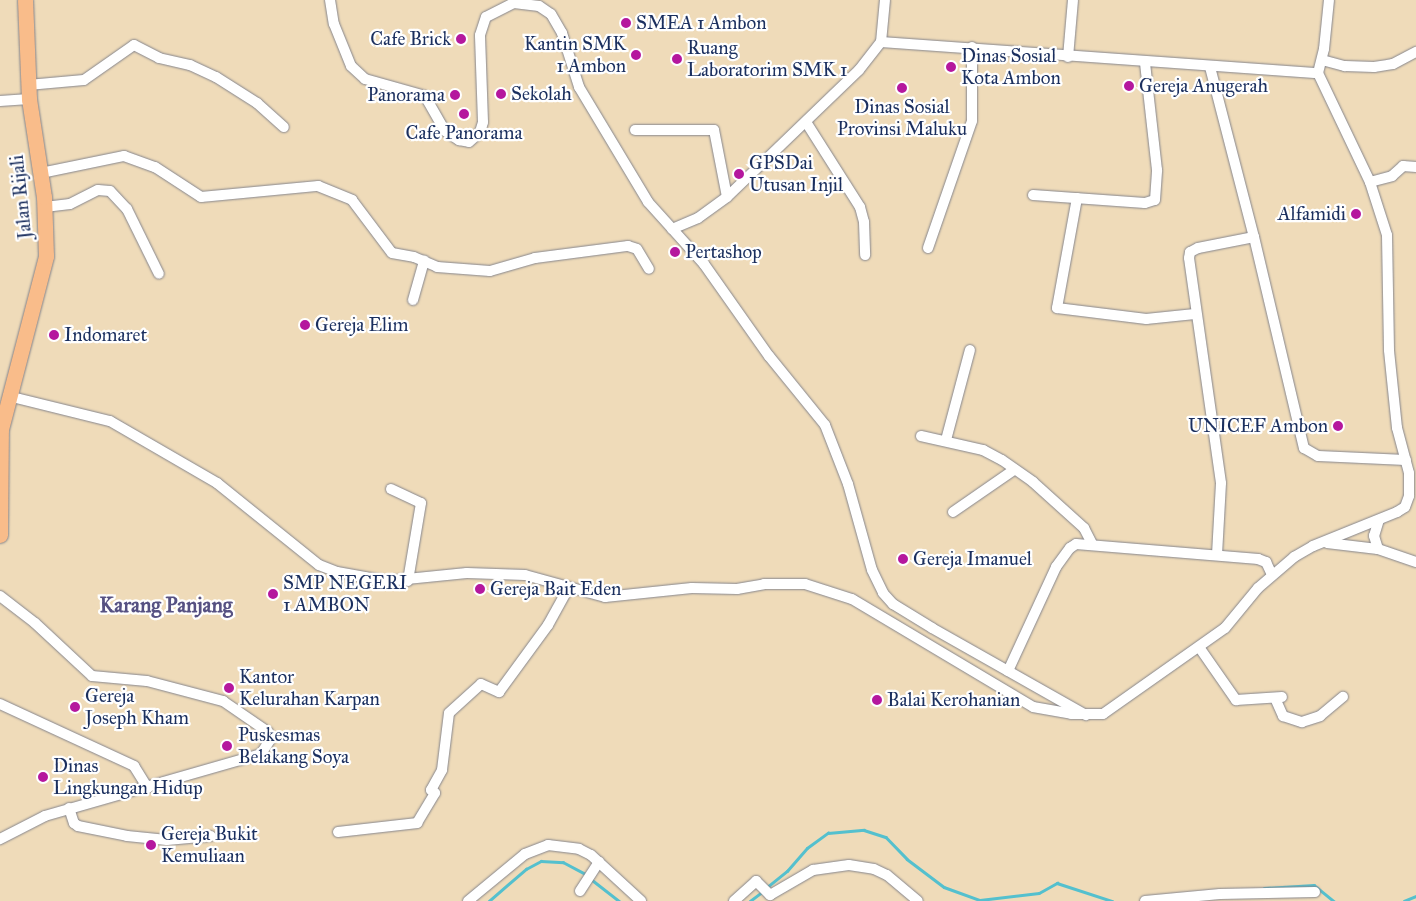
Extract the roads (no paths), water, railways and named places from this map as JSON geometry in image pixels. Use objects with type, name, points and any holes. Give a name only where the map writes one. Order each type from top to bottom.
[{"type":"highway","name":"Jalan Rijali","points":[[0,532],[1,428],[46,256],[45,207],[28,92],[25,0]]},
{"type":"street","points":[[330,0],[334,24],[351,66],[365,78],[425,96],[445,131],[459,140],[468,142],[480,132],[483,122],[481,25],[495,11],[515,2],[538,3],[556,21],[579,87],[648,202],[704,264],[769,356],[825,425],[848,484],[874,576],[882,593],[910,616],[1086,715]]},
{"type":"street","points":[[672,229],[698,218],[727,197],[859,70],[880,42],[885,0]]},
{"type":"street","points":[[1068,57],[1073,0]]},
{"type":"street","points":[[8,396],[110,421],[218,483],[319,565],[369,580],[408,581],[451,574],[498,574],[546,579],[592,595],[622,597],[661,590],[737,589],[790,582],[831,589],[1033,707],[1086,715],[1103,714],[1116,708],[1225,628],[1272,575],[1303,551],[1379,520],[1405,507],[1410,485],[1406,460],[1397,428],[1388,350],[1386,235],[1370,182],[1318,73],[1322,60],[1328,0]]},
{"type":"street","points":[[880,42],[972,46],[1068,57],[1318,73]]},
{"type":"street","points":[[0,101],[28,92],[84,80],[134,45],[159,58],[190,65],[216,77],[257,103],[284,127]]},
{"type":"street","points":[[928,248],[972,121],[972,46]]},
{"type":"street","points":[[1322,60],[1345,66],[1374,67],[1393,64],[1416,52]]},
{"type":"street","points":[[1033,194],[1145,203],[1157,197],[1157,170],[1145,63]]},
{"type":"street","points":[[1210,67],[1254,237],[1304,448],[1318,456],[1406,460]]},
{"type":"street","points":[[806,122],[860,207],[864,222],[864,255]]},
{"type":"street","points":[[635,130],[714,130],[727,197]]},
{"type":"street","points":[[40,173],[124,156],[156,166],[201,197],[318,186],[352,200],[392,253],[424,261],[437,267],[490,271],[535,258],[628,246],[637,249],[649,269]]},
{"type":"street","points":[[1370,182],[1392,176],[1402,166],[1416,167]]},
{"type":"street","points":[[45,207],[70,204],[98,190],[110,191],[127,209],[159,274]]},
{"type":"street","points":[[1078,198],[1057,308],[1146,318],[1195,314]]},
{"type":"street","points":[[1217,555],[1221,483],[1195,314],[1190,252],[1198,248],[1254,237]]},
{"type":"street","points":[[413,300],[424,261]]},
{"type":"street","points":[[946,440],[970,350]]},
{"type":"street","points":[[921,436],[946,440],[983,450],[1015,468],[1087,531],[1092,544]]},
{"type":"street","points":[[953,512],[1015,468]]},
{"type":"street","points":[[390,489],[421,503],[408,581]]},
{"type":"street","points":[[1378,549],[1374,536],[1379,520]]},
{"type":"street","points":[[1008,671],[1060,560],[1074,545],[1092,544],[1263,560],[1272,575]]},
{"type":"street","points":[[1323,544],[1378,549],[1416,562]]},
{"type":"street","points":[[338,832],[418,824],[435,793],[432,790],[442,770],[449,713],[481,684],[499,692],[548,625],[569,586]]},
{"type":"street","points":[[0,596],[35,623],[92,676],[146,681],[222,702],[270,736],[268,748],[261,754],[148,788],[69,808],[45,816],[0,839]]},
{"type":"street","points":[[1199,647],[1236,700],[1278,698],[1283,716],[1302,722],[1320,716],[1343,697]]},
{"type":"street","points":[[0,704],[134,766],[148,788]]},
{"type":"street","points":[[69,808],[74,823],[78,826],[127,836],[167,840],[211,836]]},
{"type":"street","points":[[468,901],[536,848],[548,845],[578,849],[599,862],[641,901]]},
{"type":"street","points":[[585,883],[599,862]]},
{"type":"street","points":[[734,901],[757,881],[768,895],[813,870],[855,865],[887,875],[918,901]]},
{"type":"street","points":[[1146,901],[1236,894],[1315,892]]},
{"type":"waterway","points":[[766,888],[787,871],[807,848],[828,833],[864,830],[886,837],[907,859],[944,887],[980,900],[1039,893],[1057,883],[1112,901]]},
{"type":"waterway","points":[[489,901],[526,869],[541,861],[563,862],[587,875]]},
{"type":"waterway","points":[[591,879],[619,901]]},
{"type":"waterway","points":[[1264,888],[1314,885],[1334,901]]},
{"type":"waterway","points":[[750,901],[762,892]]},
{"type":"waterway","points":[[1404,901],[1416,896]]},
{"type":"place","name":"SMEA 1 Ambon","points":[[626,23]]},
{"type":"place","name":"Cafe Brick","points":[[461,39]]},
{"type":"place","name":"Kantin SMK 1 Ambon","points":[[636,55]]},
{"type":"place","name":"Ruang Laboratorim SMK 1","points":[[677,59]]},
{"type":"place","name":"Dinas Sosial Kota Ambon","points":[[951,67]]},
{"type":"place","name":"Gereja Anugerah","points":[[1129,86]]},
{"type":"place","name":"Dinas Sosial Provinsi Maluku","points":[[902,88]]},
{"type":"place","name":"Sekolah","points":[[501,94]]},
{"type":"place","name":"Panorama","points":[[455,95]]},
{"type":"place","name":"Cafe Panorama","points":[[464,114]]},
{"type":"place","name":"GPSDai Utusan Injil","points":[[739,174]]},
{"type":"place","name":"Alfamidi","points":[[1356,214]]},
{"type":"place","name":"Pertashop","points":[[675,252]]},
{"type":"place","name":"Gereja Elim","points":[[305,325]]},
{"type":"place","name":"Indomaret","points":[[54,335]]},
{"type":"place","name":"UNICEF Ambon","points":[[1338,426]]},
{"type":"place","name":"Gereja Imanuel","points":[[903,559]]},
{"type":"place","name":"Gereja Bait Eden","points":[[480,589]]},
{"type":"place","name":"SMP NEGERI 1 AMBON","points":[[273,594]]},
{"type":"place","name":"Kantor Kelurahan Karpan","points":[[229,688]]},
{"type":"place","name":"Balai Kerohanian","points":[[877,700]]},
{"type":"place","name":"Gereja Joseph Kham","points":[[75,707]]},
{"type":"place","name":"Puskesmas Belakang Soya","points":[[227,746]]},
{"type":"place","name":"Dinas Lingkungan Hidup","points":[[43,777]]},
{"type":"place","name":"Gereja Bukit Kemuliaan","points":[[151,845]]},
{"type":"district","name":"Karang Panjang","points":[[166,605]]}]
